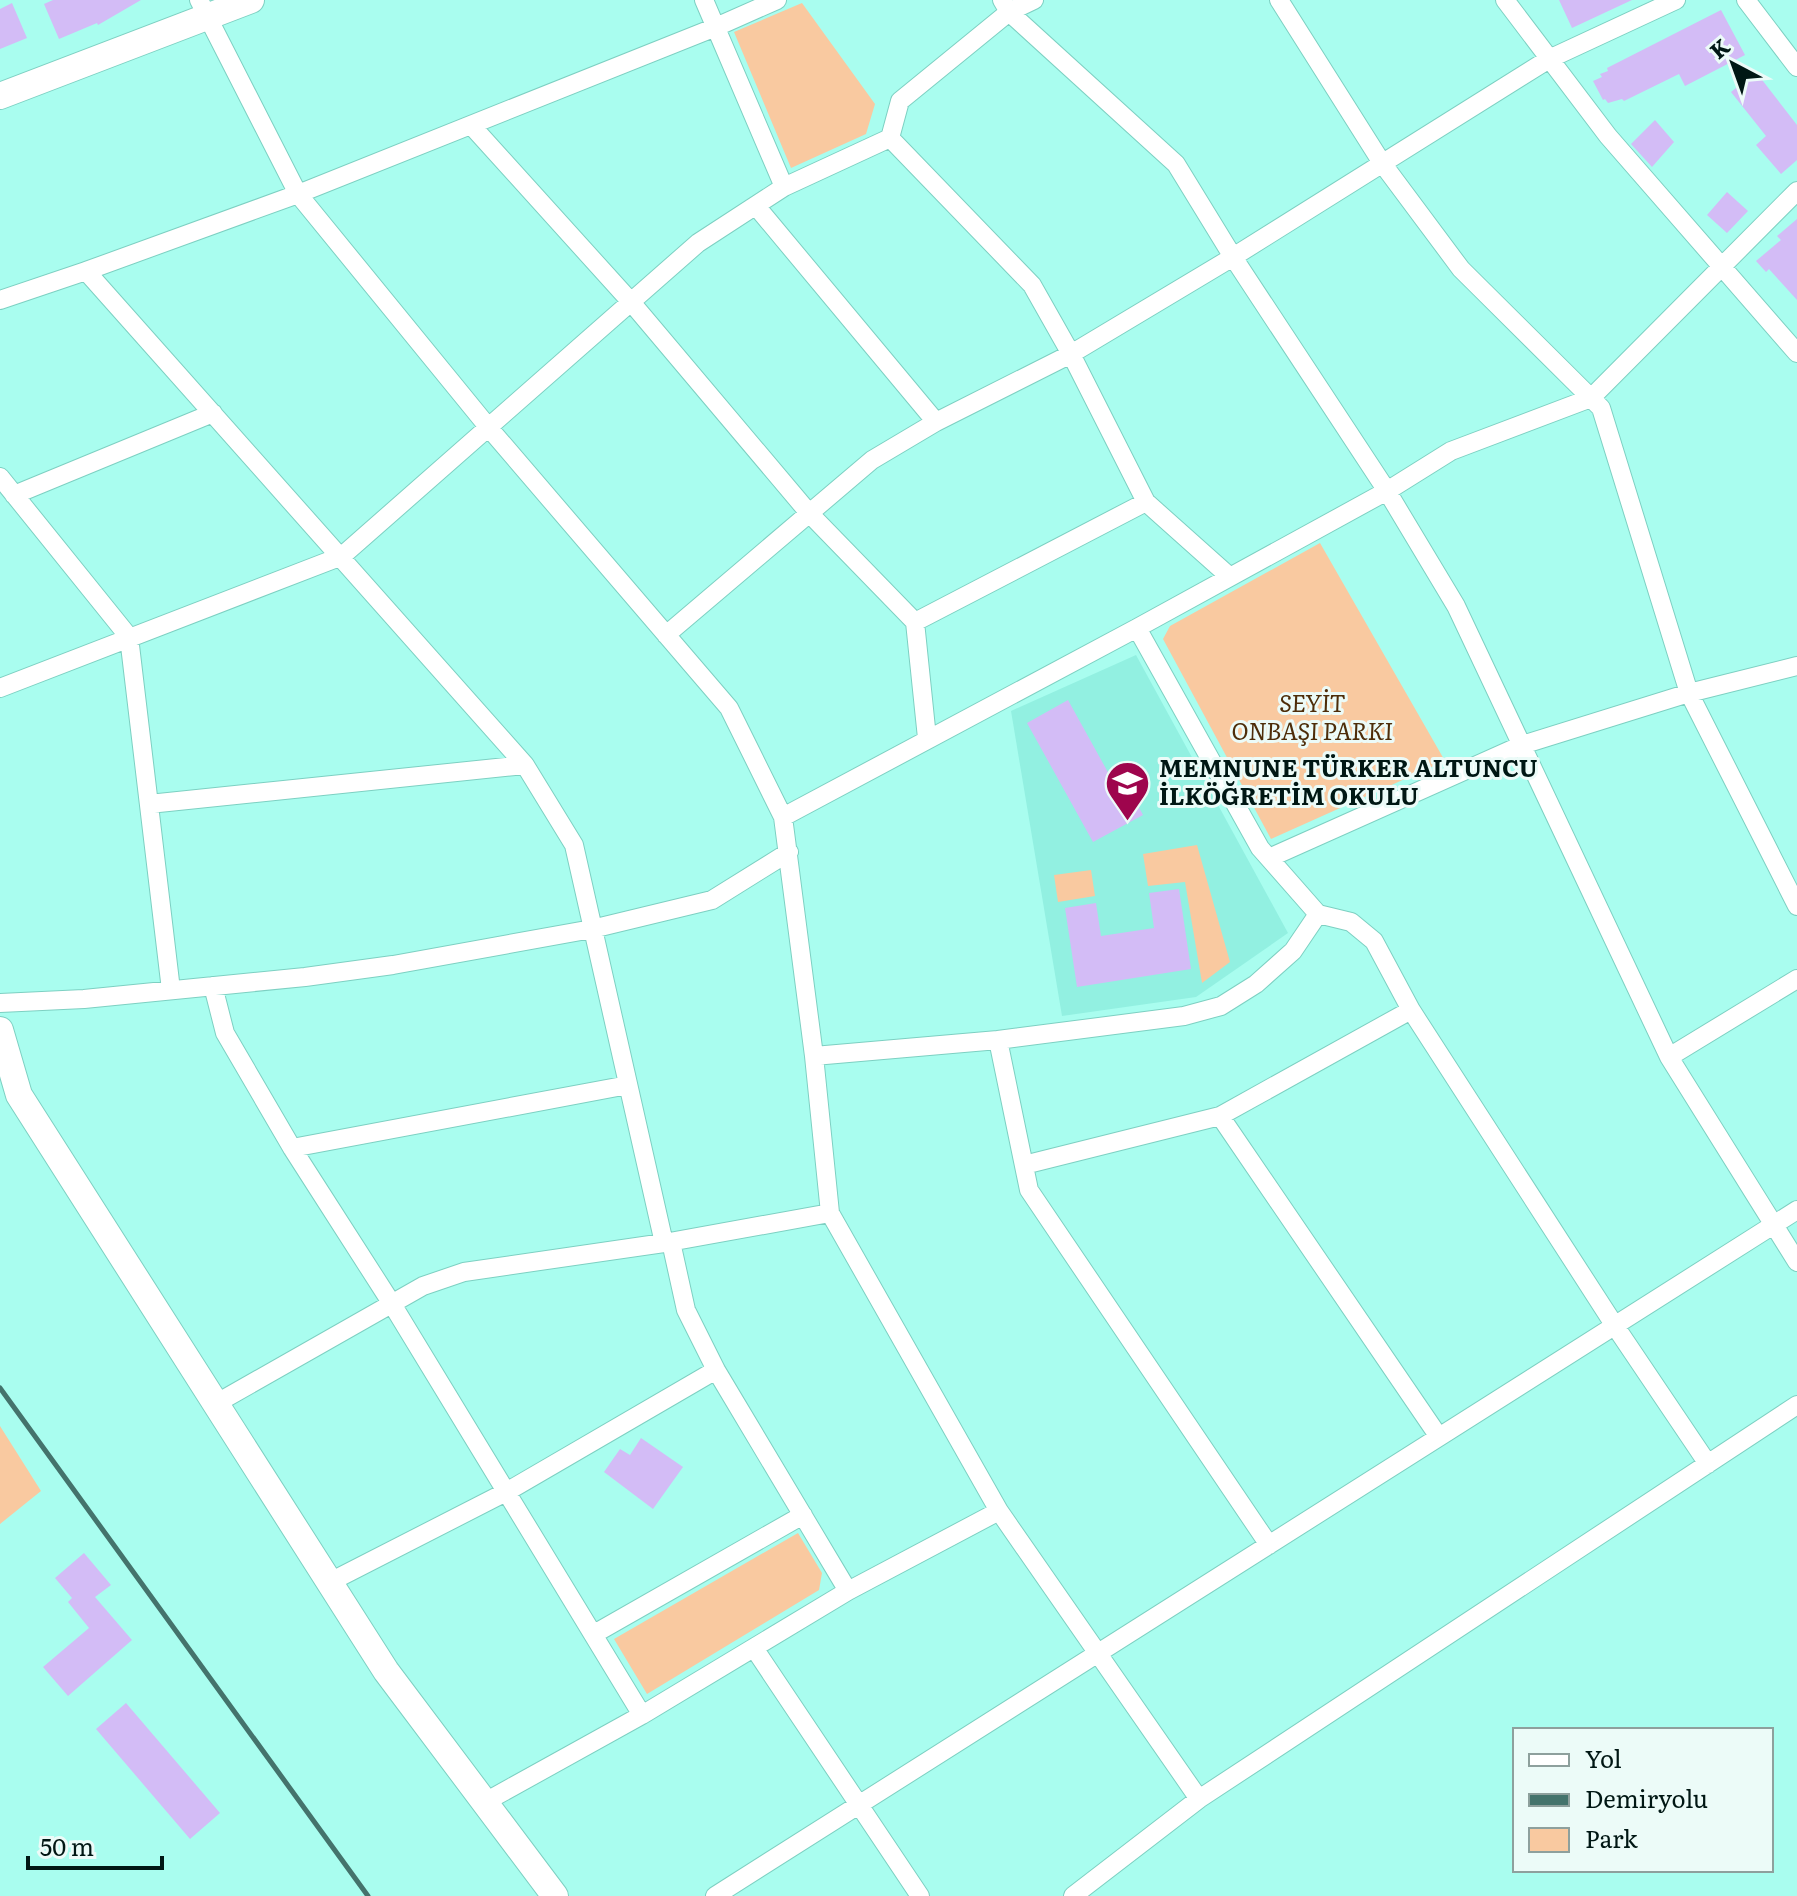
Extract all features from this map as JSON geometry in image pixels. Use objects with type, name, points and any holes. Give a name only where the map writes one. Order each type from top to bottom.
[{"type":"street","points":[[0,96],[203,8],[251,0]]},
{"type":"street","points":[[704,0],[784,187]]},
{"type":"street","points":[[0,300],[298,194],[777,0]]},
{"type":"street","points":[[890,138],[900,101],[1006,6],[1034,0]]},
{"type":"street","points":[[1279,0],[1382,163],[1461,269],[1601,408],[1689,693],[1797,906]]},
{"type":"street","points":[[1505,0],[1627,159],[1797,353]]},
{"type":"street","points":[[666,635],[872,460],[936,422],[1071,354],[1233,257],[1549,59],[1676,0]]},
{"type":"street","points":[[1746,0],[1797,67]]},
{"type":"street","points":[[1006,6],[1176,164],[1233,257],[1387,491],[1456,606],[1669,1057],[1797,1262]]},
{"type":"street","points":[[203,8],[298,194],[489,428],[729,708],[783,817],[814,1056],[830,1213],[999,1511],[1199,1799]]},
{"type":"street","points":[[471,125],[631,302],[809,513],[915,622],[927,738]]},
{"type":"street","points":[[0,688],[129,641],[342,556],[698,243],[784,187],[890,138]]},
{"type":"street","points":[[890,138],[1032,285],[1071,354],[1146,502],[1230,577]]},
{"type":"street","points":[[783,817],[1137,628],[1387,491],[1451,451],[1591,398],[1797,191]]},
{"type":"street","points":[[756,206],[936,422]]},
{"type":"street","points":[[86,271],[525,765],[574,845],[628,1085],[686,1310],[716,1370],[848,1591]]},
{"type":"street","points":[[14,495],[213,413]]},
{"type":"street","points":[[0,477],[129,641],[171,990]]},
{"type":"street","points":[[915,622],[1146,502]]},
{"type":"street","points":[[1137,628],[1260,848],[1318,914],[1351,922],[1374,941],[1411,1010],[1708,1464]]},
{"type":"street","points":[[1269,858],[1522,745],[1689,693],[1797,666]]},
{"type":"street","points":[[149,804],[525,765]]},
{"type":"street","points":[[0,1003],[84,999],[393,965],[592,929],[712,900],[789,852]]},
{"type":"street","points":[[814,1056],[998,1040],[1184,1016],[1221,1006],[1256,984],[1293,951],[1318,914]]},
{"type":"street","points":[[1669,1057],[1797,979]]},
{"type":"street","points":[[213,986],[225,1033],[292,1148],[508,1491],[642,1715]]},
{"type":"street","points":[[1024,1165],[1220,1116],[1411,1010]]},
{"type":"street","points":[[0,1030],[19,1095],[386,1671],[555,1896]]},
{"type":"street","points":[[998,1040],[1029,1190],[1269,1545]]},
{"type":"street","points":[[292,1148],[628,1085]]},
{"type":"street","points":[[1220,1116],[1439,1437]]},
{"type":"street","points":[[715,1896],[1797,1210]]},
{"type":"street","points":[[217,1403],[423,1286],[464,1272],[668,1242],[830,1213]]},
{"type":"street","points":[[330,1582],[508,1491],[716,1370]]},
{"type":"street","points":[[1073,1896],[1199,1799],[1797,1405]]},
{"type":"street","points":[[485,1802],[642,1715],[848,1591],[999,1511]]},
{"type":"street","points":[[594,1634],[803,1515]]},
{"type":"street","points":[[754,1648],[920,1896]]},
{"type":"shaded area","name":"MEMNUNE TÜRKER ALTUNCU İLKÖĞRETİM OKULU","points":[[1136,655],[1288,933],[1196,997],[1062,1016],[1011,711]]},
{"type":"green space","points":[[802,3],[875,104],[866,134],[791,168],[734,32]]},
{"type":"green space","name":"SEYİT ONBAŞI PARKI","points":[[1320,543],[1445,761],[1271,839],[1163,639],[1170,626]]},
{"type":"green space","points":[[1197,845],[1230,962],[1202,983],[1185,882],[1148,886],[1143,854]]},
{"type":"green space","points":[[1091,870],[1095,896],[1058,902],[1054,875]]},
{"type":"green space","points":[[0,1426],[41,1491],[0,1524]]},
{"type":"green space","points":[[798,1533],[822,1573],[819,1590],[647,1694],[614,1639]]},
{"type":"building","points":[[53,0],[141,0],[98,25],[59,39],[44,4]]},
{"type":"building","points":[[1559,0],[1632,0],[1572,28]]},
{"type":"building","points":[[12,3],[27,38],[0,49],[0,9]]},
{"type":"building","points":[[1721,10],[1745,55],[1685,86],[1679,74],[1624,101],[1608,103],[1603,100],[1593,81],[1602,77],[1600,74],[1608,71],[1607,68]]},
{"type":"building","points":[[1756,72],[1797,125],[1797,160],[1781,174],[1756,145],[1766,136],[1731,92]]},
{"type":"building","points":[[1655,120],[1674,142],[1652,167],[1631,144]]},
{"type":"building","points":[[1727,192],[1748,211],[1727,233],[1707,215]]},
{"type":"building","points":[[1797,219],[1797,300],[1769,269],[1766,272],[1756,261],[1781,240],[1777,236]]},
{"type":"building","points":[[1068,700],[1120,794],[1129,789],[1143,815],[1093,842],[1027,723]]},
{"type":"building","points":[[1179,889],[1191,969],[1077,987],[1065,908],[1096,903],[1101,936],[1154,928],[1149,893]]},
{"type":"building","points":[[641,1438],[683,1467],[653,1509],[604,1472],[620,1449],[630,1455]]},
{"type":"building","points":[[84,1553],[111,1585],[95,1597],[132,1640],[68,1696],[43,1667],[89,1628],[68,1602],[72,1598],[55,1578]]},
{"type":"building","points":[[126,1703],[220,1813],[190,1839],[96,1729]]},
{"type":"railway","points":[[0,1388],[368,1896]]},
{"type":"place","name":"MEMNUNE TÜRKER ALTUNCU İLKÖĞRETİM OKULU","points":[[1128,822]]}]
